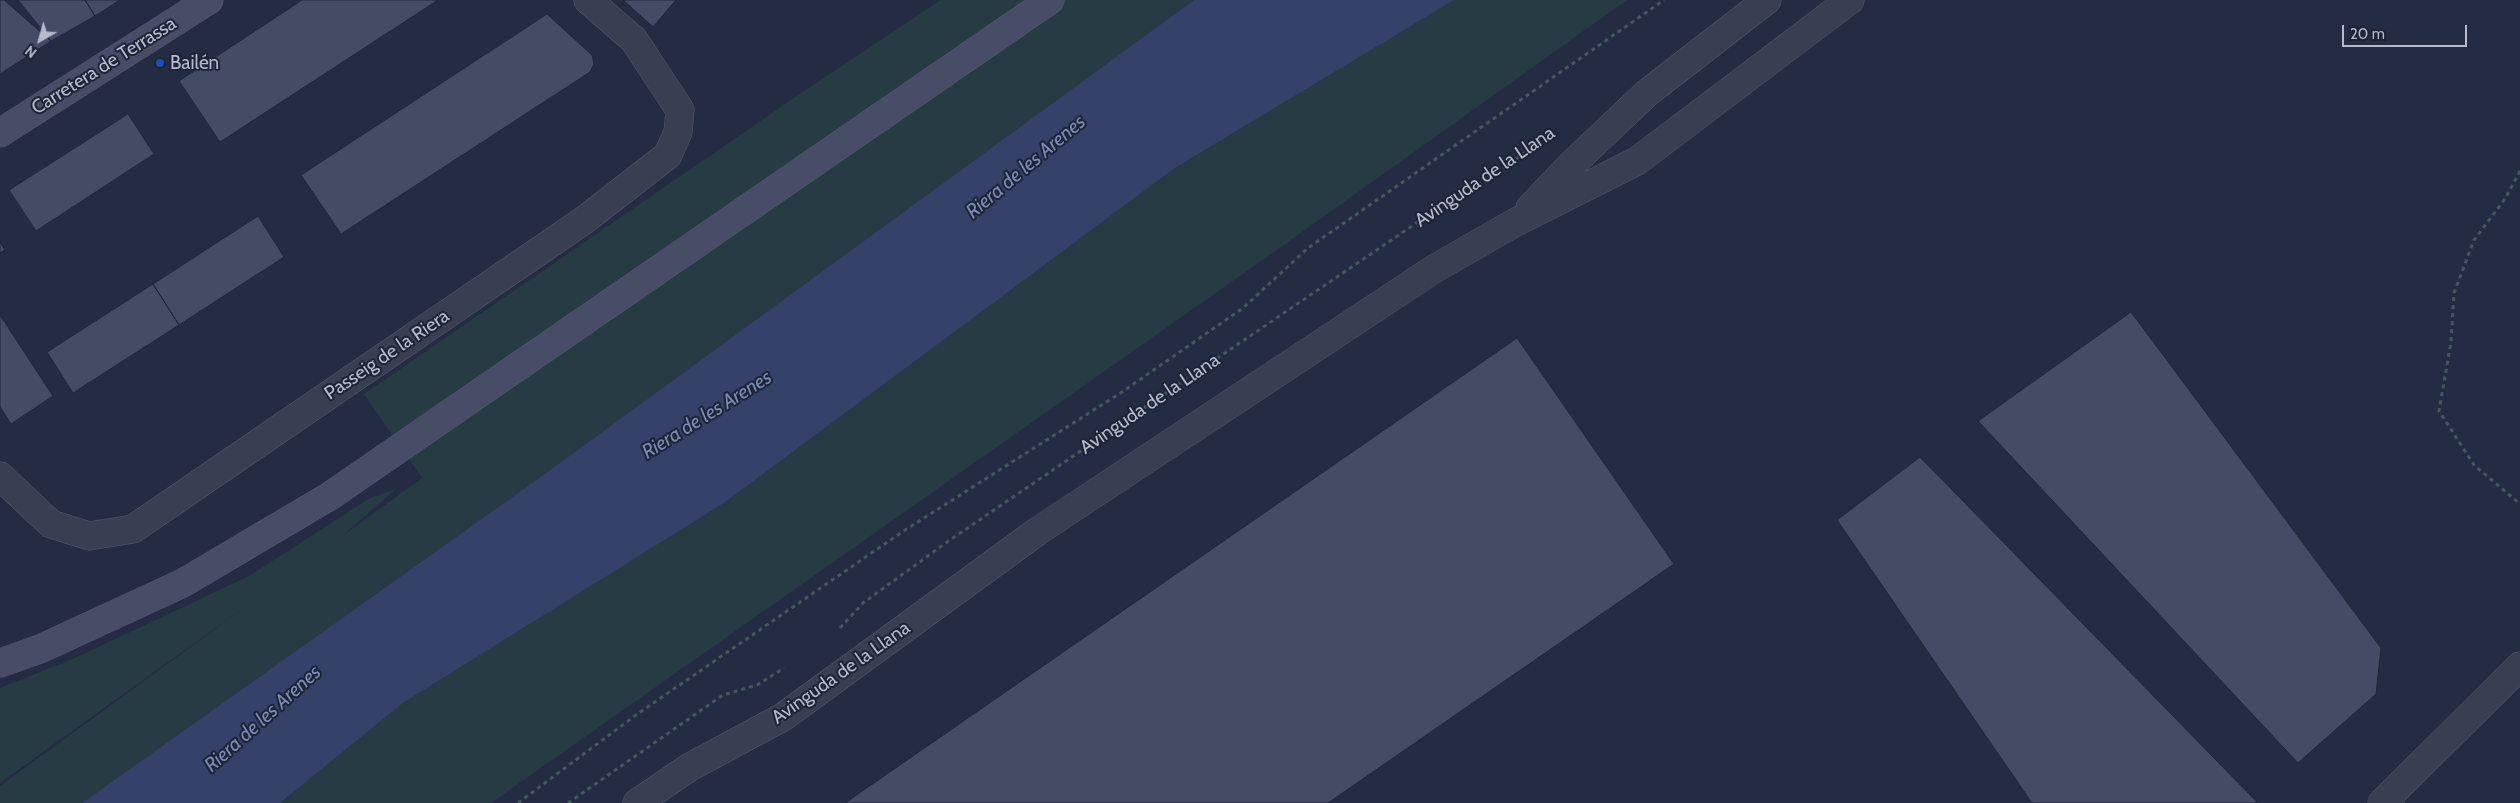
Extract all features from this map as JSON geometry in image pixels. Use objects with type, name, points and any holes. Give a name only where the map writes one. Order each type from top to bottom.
[{"type":"main road","name":"Carretera de Terrassa","points":[[0,133],[209,0]]},
{"type":"main road","points":[[0,663],[40,649],[183,583],[330,496],[1050,0]]},
{"type":"street","name":"Passeig de la Riera","points":[[0,476],[51,524],[89,536],[133,528],[583,221],[668,155],[678,132],[680,110],[634,40],[588,0]]},
{"type":"street","name":"Avinguda de la Llana","points":[[1516,222],[1571,165],[1647,93],[1767,0]]},
{"type":"street","name":"Avinguda de la Llana","points":[[638,803],[690,767],[783,717],[1038,531],[1434,269],[1516,222],[1637,161],[1850,0]]},
{"type":"street","points":[[2382,803],[2520,666]]},
{"type":"path","points":[[518,803],[636,715],[902,532],[1122,392],[1243,308],[1308,248],[1664,0]]},
{"type":"path","name":"Avinguda de la Llana","points":[[833,634],[863,603],[950,540],[1428,215],[1543,141]]},
{"type":"path","points":[[2520,171],[2505,199],[2474,240],[2454,293],[2450,342],[2439,411],[2474,465],[2520,504]]},
{"type":"path","name":"Avinguda de la Llana","points":[[568,803],[723,695],[757,686],[788,666]]},
{"type":"shaded area","points":[[941,0],[1194,0],[535,481],[82,803],[0,803],[0,786],[252,602],[0,783],[0,688],[75,658],[249,576],[370,498],[396,489],[341,537],[422,478],[364,394],[788,102]]},
{"type":"shaded area","points":[[1454,0],[1627,0],[1281,247],[491,803],[280,803],[403,703],[724,503],[1175,168]]},
{"type":"water","name":"Riera de les Arenes","points":[[1194,0],[1454,0],[1175,168],[724,503],[403,703],[280,803],[82,803],[535,481]]},
{"type":"building","points":[[0,0],[4,0],[51,41],[0,74]]},
{"type":"building","points":[[18,0],[85,0],[95,16],[51,41]]},
{"type":"building","points":[[85,0],[120,0],[95,16]]},
{"type":"building","points":[[302,0],[438,0],[220,142],[179,81]]},
{"type":"building","points":[[623,0],[676,0],[653,27]]},
{"type":"building","points":[[547,14],[592,55],[594,64],[590,72],[341,234],[301,175]]},
{"type":"building","points":[[128,114],[154,154],[36,231],[9,190]]},
{"type":"building","points":[[258,216],[284,257],[179,325],[153,284]]},
{"type":"building","points":[[0,242],[5,250],[0,253]]},
{"type":"building","points":[[153,284],[179,325],[73,393],[47,352]]},
{"type":"building","points":[[2131,312],[2381,648],[2376,694],[2298,763],[1978,421]]},
{"type":"building","points":[[0,315],[53,396],[11,424],[0,407]]},
{"type":"building","points":[[1517,338],[1674,564],[1328,803],[845,803]]},
{"type":"building","points":[[1920,457],[2256,803],[2032,803],[1837,520]]},
{"type":"place","name":"Bailén","points":[[160,63]]}]
